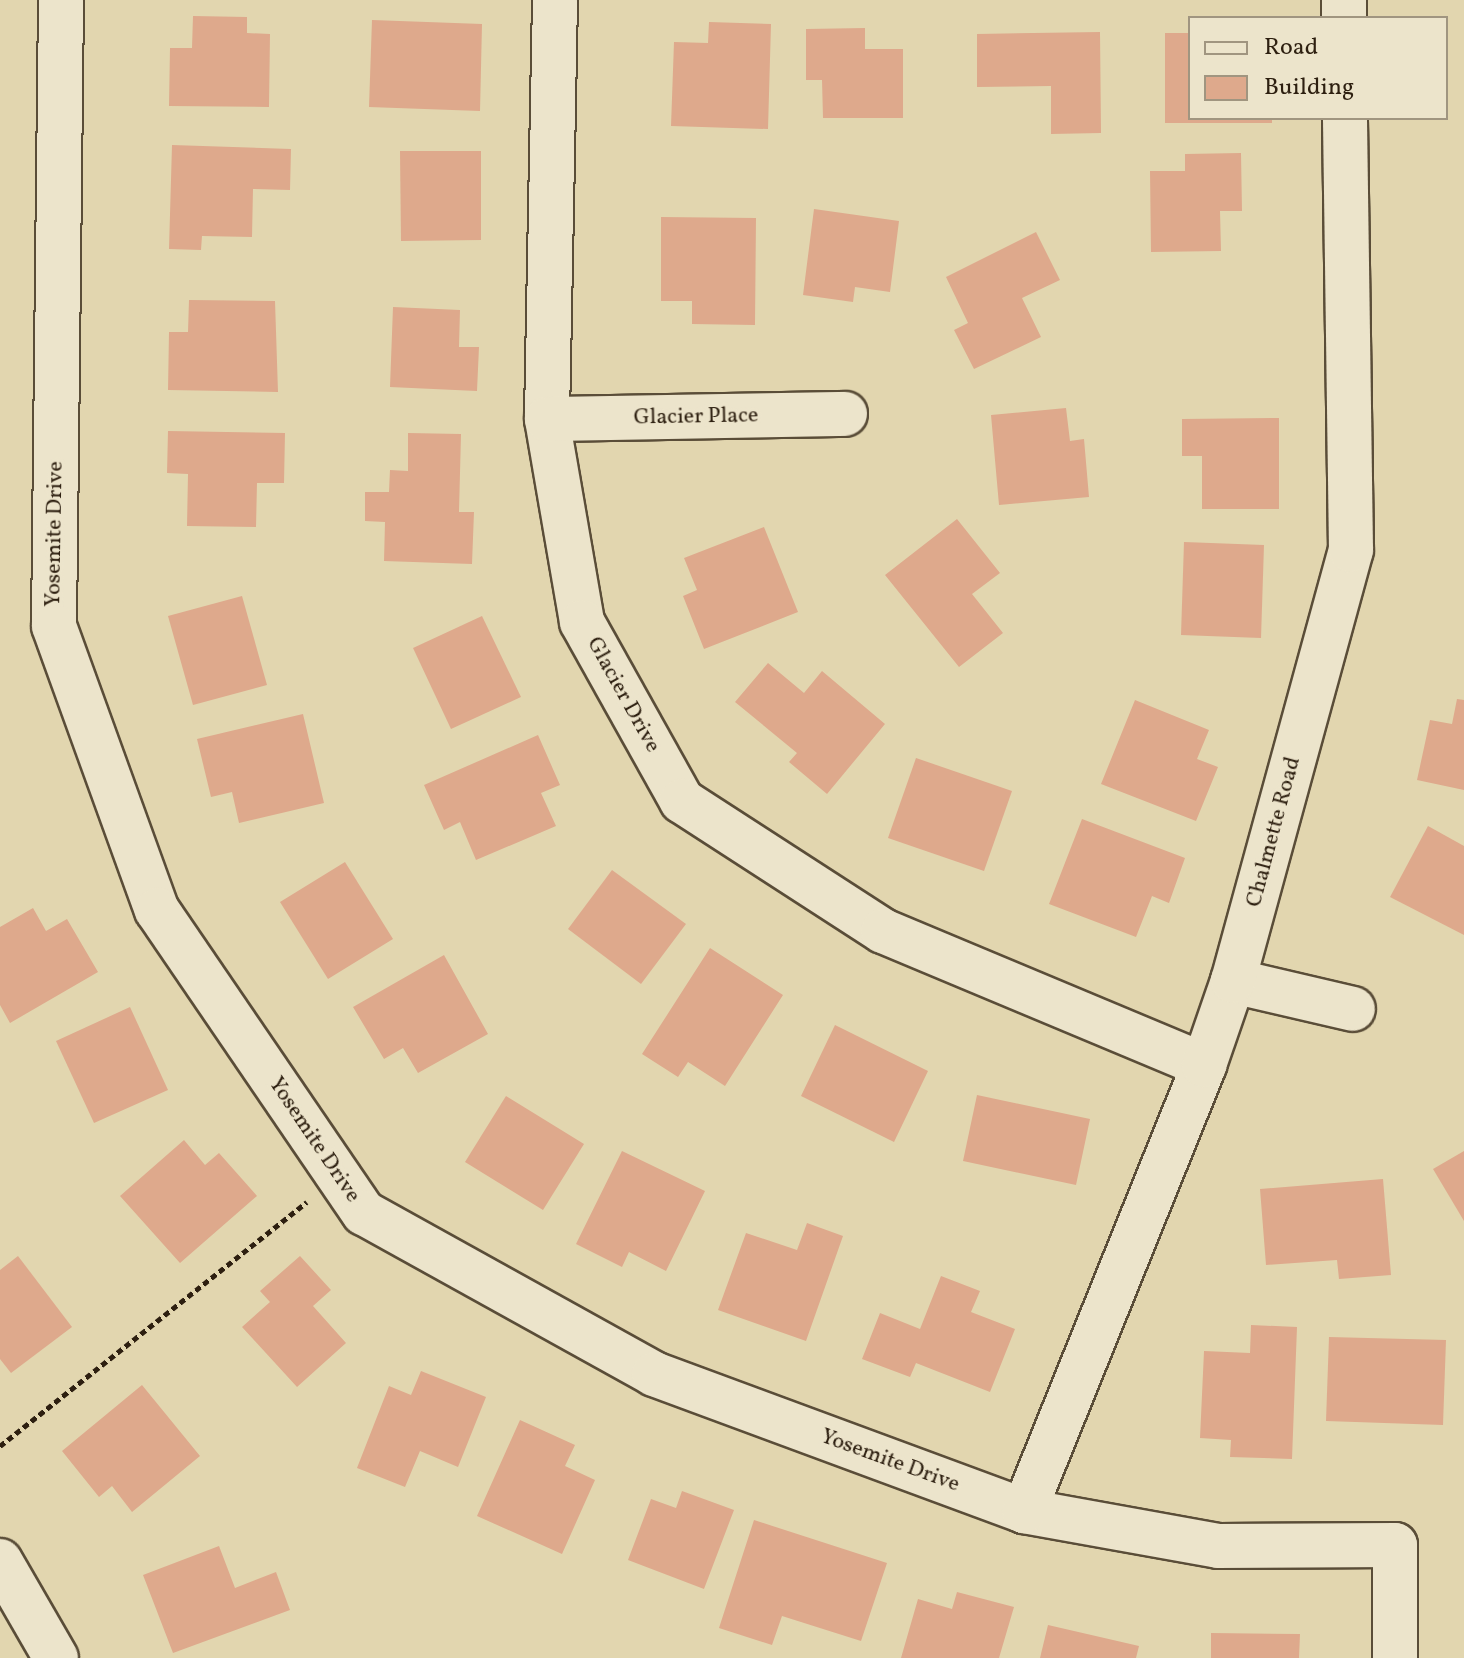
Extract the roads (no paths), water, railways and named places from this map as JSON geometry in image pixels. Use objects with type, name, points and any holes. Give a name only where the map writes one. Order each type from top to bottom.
[{"type":"street","name":"Yosemite Drive","points":[[61,0],[54,626],[157,910],[364,1213],[654,1374],[1024,1511],[1218,1546],[1395,1545],[1395,1658]]},
{"type":"street","name":"Glacier Drive","points":[[555,0],[547,419],[582,622],[682,801],[883,931],[1204,1065]]},
{"type":"street","name":"Chalmette Road","points":[[1024,1511],[1204,1065],[1233,981],[1351,550],[1345,120]]},
{"type":"street","name":"Glacier Place","points":[[547,419],[845,414]]},
{"type":"street","points":[[1233,981],[1353,1009]]},
{"type":"street","points":[[0,1561],[56,1658]]}]
